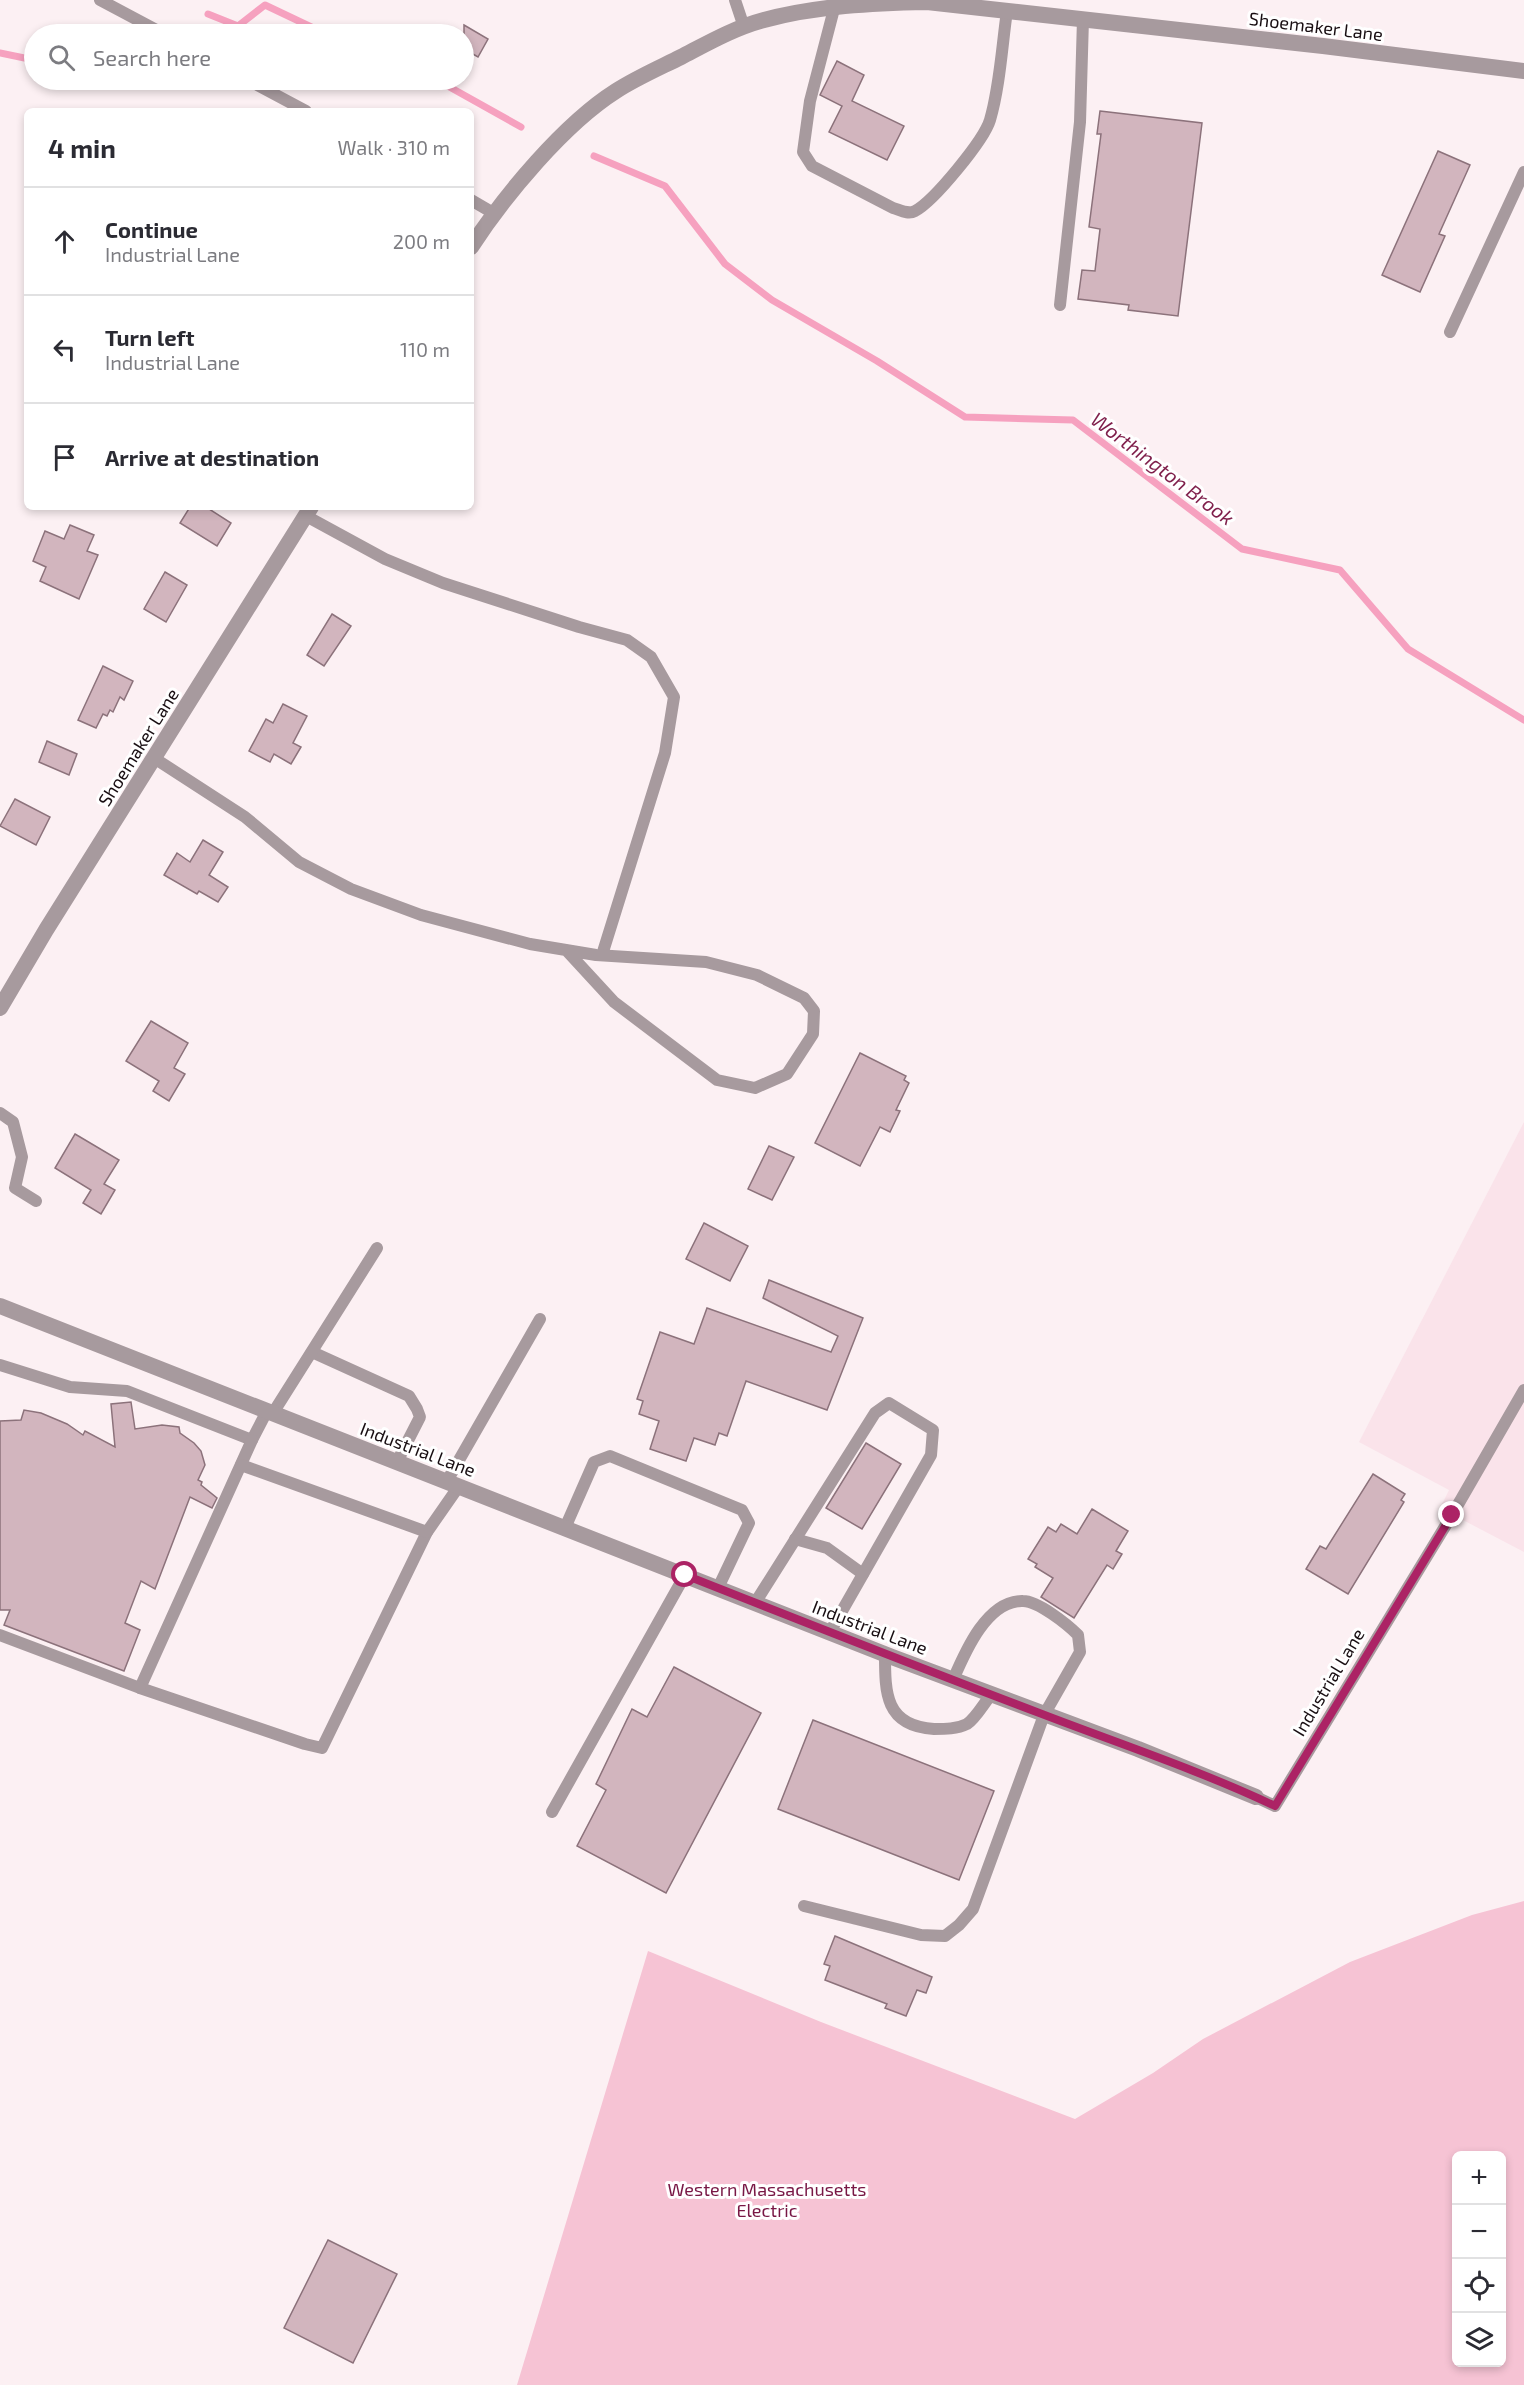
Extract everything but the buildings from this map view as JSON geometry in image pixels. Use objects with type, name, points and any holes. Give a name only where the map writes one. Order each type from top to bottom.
[{"type":"street","name":"Shoemaker Lane","points":[[474,243],[527,173],[562,136],[615,91],[716,39],[779,16],[868,3],[927,2],[1524,70]]},
{"type":"street","name":"Shoemaker Lane","points":[[0,1008],[46,930],[308,512]]},
{"type":"street","name":"Industrial Lane","points":[[0,1306],[885,1654],[1138,1749],[1256,1797]]},
{"type":"lane","points":[[100,0],[145,24]]},
{"type":"lane","points":[[735,0],[744,27]]},
{"type":"lane","points":[[834,9],[810,101],[803,152],[812,166],[893,208],[906,212],[914,212],[930,198],[970,154],[990,121],[1006,11]]},
{"type":"lane","points":[[1060,304],[1080,122],[1083,19]]},
{"type":"lane","points":[[267,90],[300,108]]},
{"type":"lane","points":[[1450,332],[1524,172]]},
{"type":"lane","points":[[474,202],[495,214]]},
{"type":"lane","points":[[308,512],[385,559],[443,583],[504,604],[627,640],[651,657],[674,697],[665,753],[602,955]]},
{"type":"lane","points":[[154,758],[245,817],[299,862],[336,883],[421,915],[493,935],[567,951],[706,962],[758,975],[804,998],[814,1011],[813,1034],[787,1074],[755,1088],[717,1080],[614,1002],[567,951]]},
{"type":"lane","points":[[0,1113],[12,1122],[22,1157],[15,1188],[36,1201]]},
{"type":"lane","points":[[140,1688],[252,1440],[312,1352],[377,1248]]},
{"type":"lane","points":[[0,1635],[140,1688],[322,1748],[427,1532],[540,1318]]},
{"type":"lane","points":[[312,1352],[409,1396],[420,1417],[397,1462]]},
{"type":"lane","points":[[0,1365],[70,1387],[127,1391],[252,1440]]},
{"type":"lane","name":"Industrial Lane","points":[[1256,1797],[1275,1806],[1446,1525],[1524,1390]]},
{"type":"lane","points":[[755,1603],[875,1413],[889,1403],[933,1430],[931,1455],[830,1632]]},
{"type":"lane","points":[[565,1528],[594,1462],[610,1456],[742,1510],[749,1523],[718,1588]]},
{"type":"lane","points":[[241,1465],[427,1532]]},
{"type":"lane","points":[[795,1539],[827,1548],[863,1574]]},
{"type":"lane","points":[[552,1812],[685,1575]]},
{"type":"lane","points":[[804,1906],[921,1935],[945,1936],[973,1909],[1044,1715],[1080,1652],[1078,1635],[1061,1618],[1025,1601],[1005,1605],[983,1624],[966,1648],[953,1680]]},
{"type":"lane","points":[[885,1654],[885,1690],[893,1710],[908,1723],[948,1730],[967,1723],[991,1695]]},
{"type":"shaded area","points":[[1524,1122],[1524,1552],[1440,1508],[1449,1490],[1359,1442]]},
{"type":"green space","name":"Western Massachusetts Electric","points":[[1524,1901],[1524,2385],[517,2385],[648,1951],[821,2022],[1075,2119],[1153,2073],[1203,2039],[1350,1962],[1472,1915]]},
{"type":"waterway","name":"Worthington Brook","points":[[241,24],[265,5],[305,24]]},
{"type":"waterway","name":"Worthington Brook","points":[[208,14],[233,24]]},
{"type":"waterway","name":"Worthington Brook","points":[[0,53],[24,58]]},
{"type":"waterway","name":"Worthington Brook","points":[[455,90],[521,127]]},
{"type":"waterway","name":"Worthington Brook","points":[[594,156],[665,186],[725,264],[772,300],[877,361],[965,417],[1073,420],[1242,549],[1340,570],[1408,649],[1524,720]]},
{"type":"route","points":[[685,1575],[892,1657],[1138,1749],[1275,1806],[1452,1515]]}]
